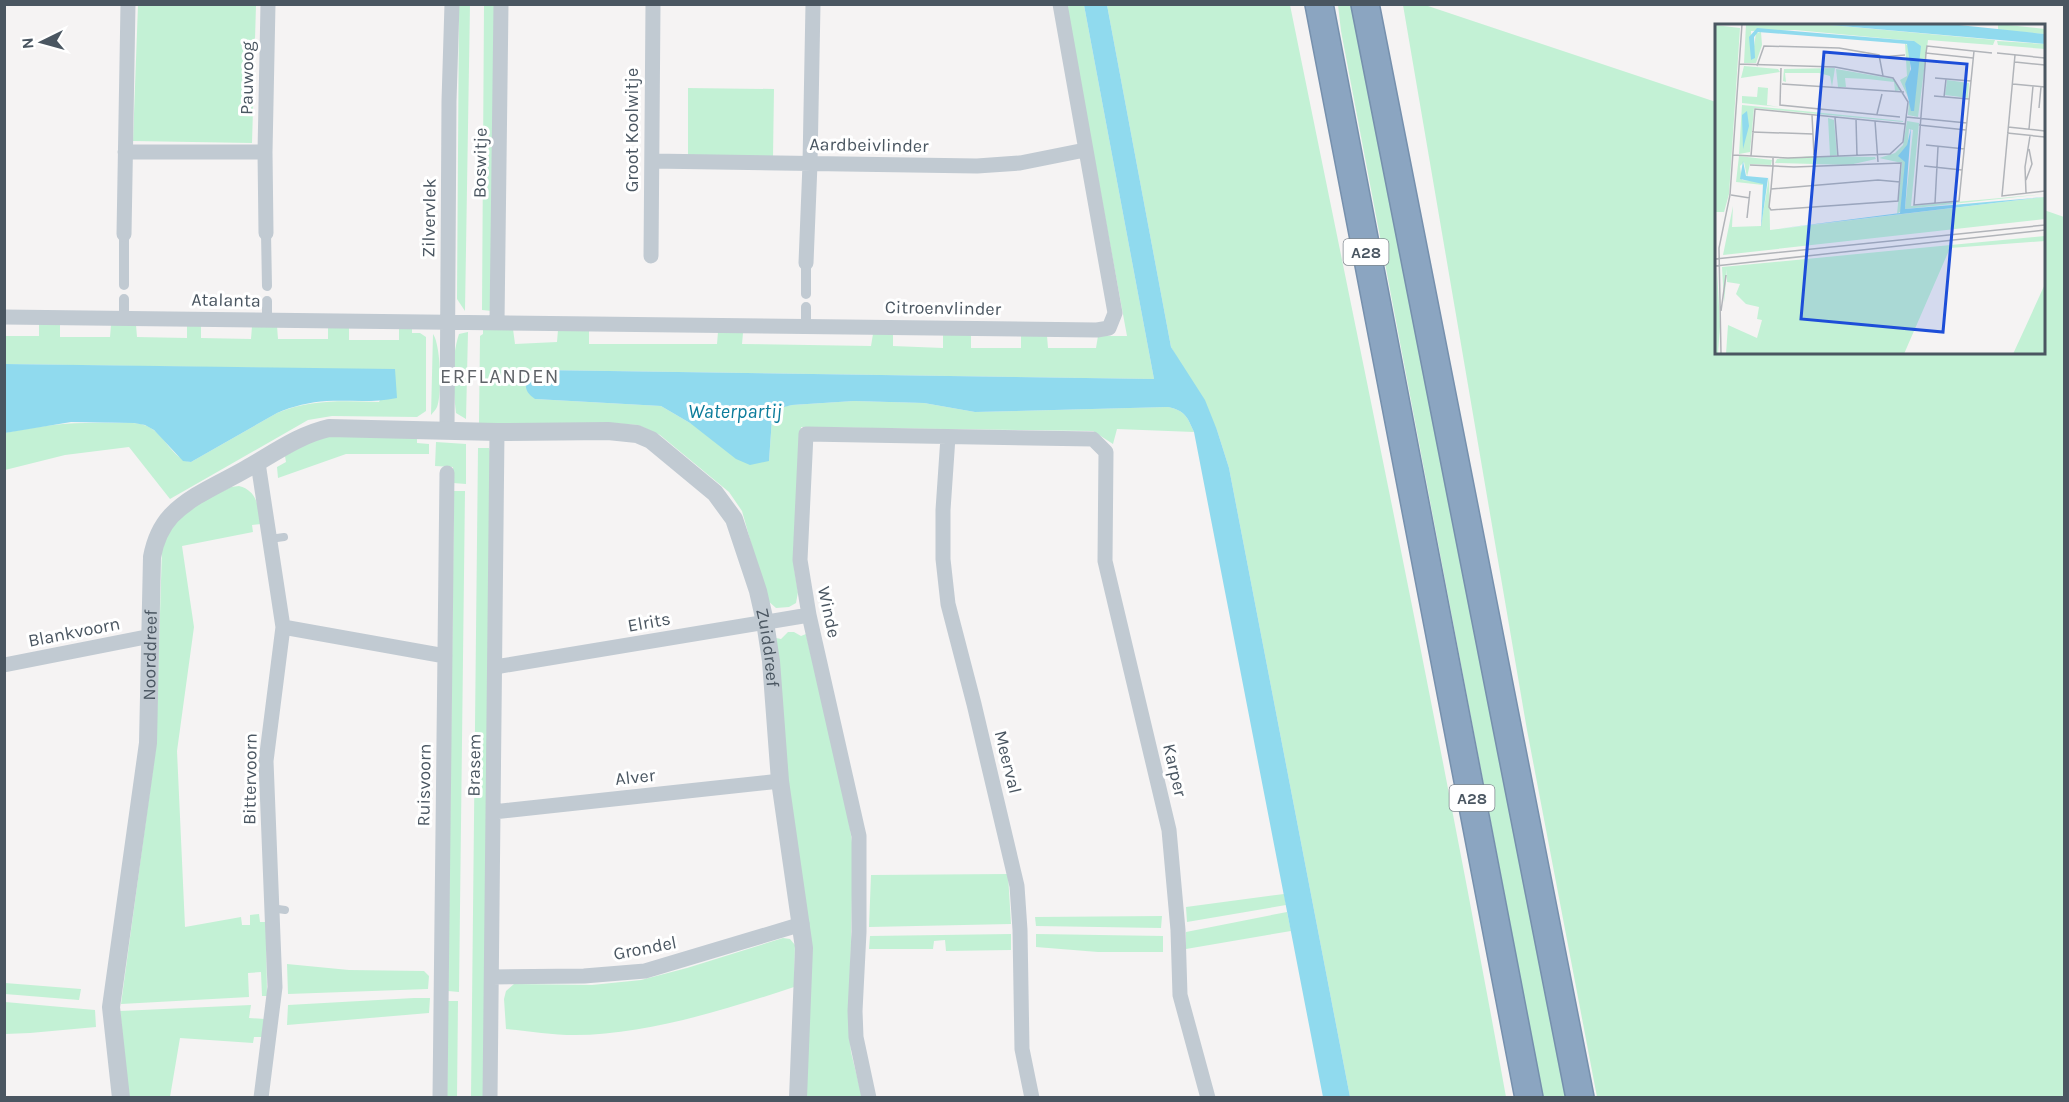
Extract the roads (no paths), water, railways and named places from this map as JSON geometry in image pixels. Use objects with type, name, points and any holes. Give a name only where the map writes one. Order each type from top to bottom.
[{"type":"highway","name":"A28","points":[[1319,4],[1529,1098]]},
{"type":"highway","name":"A28","points":[[1365,4],[1580,1098]]},
{"type":"highway","name":"A28","points":[[1383,4],[1402,187]]},
{"type":"street","points":[[124,285],[128,4]]},
{"type":"street","name":"Pauwoog","points":[[267,286],[265,152],[268,4]]},
{"type":"street","name":"Zilvervlek","points":[[447,431],[452,4]]},
{"type":"street","name":"Boswitje","points":[[497,322],[501,4]]},
{"type":"street","name":"Groot Koolwitje","points":[[651,256],[653,4]]},
{"type":"street","points":[[806,294],[813,4]]},
{"type":"street","name":"Citroenvlinder","points":[[447,322],[1097,330],[1109,328],[1115,313],[1060,4]]},
{"type":"street","name":"Aardbeivlinder","points":[[652,161],[977,166],[1020,163],[1086,150]]},
{"type":"street","points":[[125,152],[265,152]]},
{"type":"street","points":[[124,299],[124,318]]},
{"type":"street","points":[[267,301],[267,320]]},
{"type":"street","points":[[806,307],[806,325]]},
{"type":"street","name":"Atalanta","points":[[4,317],[447,322]]},
{"type":"street","name":"Noorddreef","points":[[121,1098],[111,1007],[148,743],[152,557],[157,536],[173,513],[196,497],[316,431],[329,428],[447,431]]},
{"type":"street","name":"Zuiddreef","points":[[447,431],[608,431],[637,434],[651,440],[715,493],[734,519],[758,591],[765,622],[771,661],[780,782],[805,960],[798,1098]]},
{"type":"street","name":"Brasem","points":[[490,1098],[497,432]]},
{"type":"street","name":"Winde","points":[[869,1098],[856,1037],[855,1011],[860,836],[809,615],[800,560],[806,434],[1093,439],[1106,452]]},
{"type":"street","name":"Meerval","points":[[948,436],[943,539],[948,604],[1017,886],[1022,1049],[1032,1098]]},
{"type":"street","name":"Karper","points":[[1106,452],[1105,561],[1169,830],[1178,930],[1180,995],[1208,1098]]},
{"type":"street","name":"Bittervoorn","points":[[258,463],[277,538],[283,627],[266,761],[278,909],[275,987],[261,1098]]},
{"type":"street","name":"Ruisvoorn","points":[[440,1098],[447,473]]},
{"type":"street","name":"Elrits","points":[[495,667],[809,615]]},
{"type":"street","points":[[283,627],[445,656]]},
{"type":"street","name":"Blankvoorn","points":[[4,665],[151,636]]},
{"type":"street","name":"Alver","points":[[494,812],[780,782]]},
{"type":"street","name":"Grondel","points":[[492,977],[584,976],[645,971],[801,924]]},
{"type":"water","name":"Waterpartij","points":[[1084,5],[1107,5],[1171,347],[1205,400],[1229,468],[1350,1097],[1323,1097],[1194,432],[1182,413],[1168,407],[975,412],[924,403],[854,401],[792,405],[776,409],[772,418],[769,461],[750,465],[736,459],[690,423],[661,406],[535,399],[527,390],[526,383],[531,372],[541,370],[1154,379]]},
{"type":"water","points":[[5,364],[395,369],[397,398],[321,402],[289,408],[191,462],[183,461],[154,430],[134,423],[71,422],[5,433]]},
{"type":"district","name":"ERFLANDEN","points":[[500,376]]}]
